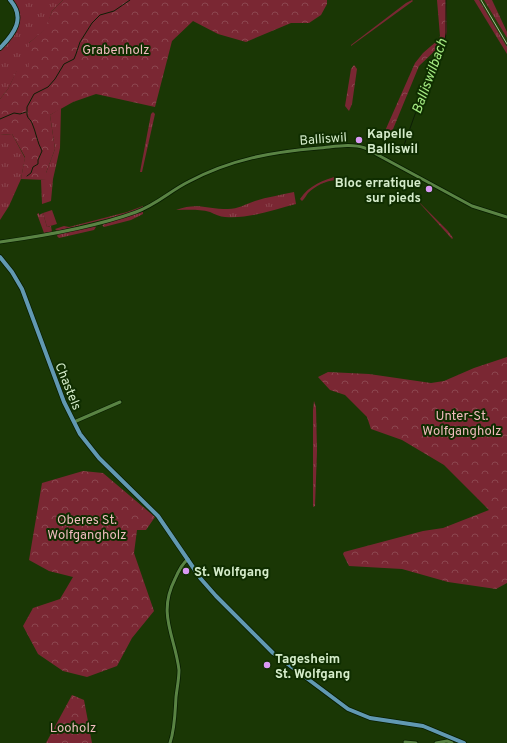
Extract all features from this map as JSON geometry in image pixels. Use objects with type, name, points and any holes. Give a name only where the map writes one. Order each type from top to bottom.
[{"type":"main road","points":[[0,48],[13,34],[17,22],[16,10],[10,0]]},
{"type":"main road","name":"Chastels","points":[[0,257],[12,272],[22,289],[62,398],[73,422],[94,452],[148,505],[164,523],[188,558]]},
{"type":"main road","points":[[188,558],[206,585],[273,653],[348,709],[370,718],[423,726],[463,743]]},
{"type":"street","name":"Balliswil","points":[[0,242],[59,232],[137,212],[153,205],[176,189],[212,170],[241,160],[284,151],[352,146],[364,148],[472,206],[507,217]]},
{"type":"street","points":[[73,422],[120,402]]},
{"type":"street","points":[[164,604],[177,575],[188,558]]},
{"type":"street","points":[[167,599],[168,625],[179,678],[175,704],[174,730],[170,743]]},
{"type":"street","points":[[436,743],[447,741],[452,743]]},
{"type":"street","points":[[405,742],[416,743]]},
{"type":"shaded area","points":[[479,0],[484,0],[507,38],[507,47]]},
{"type":"green space","points":[[13,0],[63,0],[52,11],[46,29],[29,43],[29,72],[17,71],[8,89],[0,99],[0,50],[11,39],[20,21],[20,15]]},
{"type":"green space","name":"Grabenholz","points":[[63,0],[327,0],[327,4],[321,15],[309,23],[291,23],[246,42],[218,34],[193,21],[172,41],[155,107],[96,94],[73,102],[50,115],[55,149],[46,173],[46,180],[21,179],[25,157],[12,134],[0,135],[0,99],[8,89],[17,70],[29,71],[29,43],[45,29],[52,11]]},
{"type":"green space","points":[[412,0],[413,1],[351,46],[406,3]]},
{"type":"green space","points":[[437,0],[446,0],[447,32],[444,42],[419,66],[391,134],[385,135],[385,131],[415,63],[423,53],[438,40],[440,36]]},
{"type":"green space","points":[[474,0],[479,0],[507,47],[507,54]]},
{"type":"green space","points":[[484,0],[492,0],[507,32],[507,38]]},
{"type":"green space","points":[[354,65],[357,69],[352,104],[349,111],[345,106],[351,69]]},
{"type":"green space","points":[[61,108],[60,148],[53,179],[51,201],[42,204],[41,180],[46,180],[46,173],[55,149],[50,115]]},
{"type":"green space","points":[[153,112],[155,114],[142,172],[140,172],[151,114]]},
{"type":"green space","points":[[12,134],[25,158],[21,179],[9,206],[0,220],[0,135]]},
{"type":"green space","points":[[338,176],[343,178],[341,181],[333,180],[319,185],[311,190],[302,201],[300,199],[312,187],[322,181]]},
{"type":"green space","points":[[294,192],[296,204],[243,217],[219,216],[202,210],[176,210],[190,206],[232,209],[260,200]]},
{"type":"green space","points":[[415,198],[448,231],[453,238],[452,239]]},
{"type":"green space","points":[[143,206],[143,208],[126,214],[57,231],[55,229],[64,226],[69,227],[127,212]]},
{"type":"green space","points":[[52,210],[57,224],[47,227],[43,213]]},
{"type":"green space","points":[[143,212],[143,214],[131,220],[104,227],[102,225],[104,224]]},
{"type":"green space","points":[[39,213],[39,215],[43,213],[47,227],[51,226],[52,232],[44,233],[37,214]]},
{"type":"green space","points":[[94,225],[96,227],[94,230],[59,238],[57,236],[58,234]]},
{"type":"green space","name":"Unter-St. Wolfgangholz","points":[[507,357],[507,583],[496,589],[448,582],[402,569],[349,566],[343,554],[344,552],[423,531],[443,528],[489,510],[444,465],[402,440],[371,429],[367,417],[345,395],[330,390],[318,377],[328,372],[369,374],[431,383],[444,381],[474,368]]},
{"type":"green space","points":[[314,401],[316,407],[317,451],[315,506],[313,507],[313,410]]},
{"type":"green space","name":"Oberes St. Wolfgangholz","points":[[83,471],[103,473],[155,517],[146,530],[137,530],[134,553],[154,611],[132,638],[117,666],[87,677],[63,671],[38,654],[23,626],[33,608],[60,599],[73,577],[49,571],[29,560],[42,483]]},
{"type":"green space","name":"Looholz","points":[[72,695],[84,700],[92,743],[46,743]]},
{"type":"waterway","points":[[27,176],[31,173],[33,167],[38,164],[42,151],[32,123],[27,115],[27,107],[34,94],[48,87],[64,64],[74,59],[80,42],[92,23],[100,15],[114,11],[130,0]]},
{"type":"waterway","name":"Balliswilbach","points":[[402,151],[435,58],[445,40],[446,0]]},
{"type":"waterway","points":[[0,119],[14,113],[20,114],[26,112]]},
{"type":"railway","points":[[481,0],[507,44]]},
{"type":"place","name":"Kapelle Balliswil","points":[[359,140]]},
{"type":"place","name":"Bloc erratique sur pieds","points":[[429,189]]},
{"type":"place","name":"St. Wolfgang","points":[[186,571]]},
{"type":"place","name":"Tagesheim St. Wolfgang","points":[[267,665]]}]
